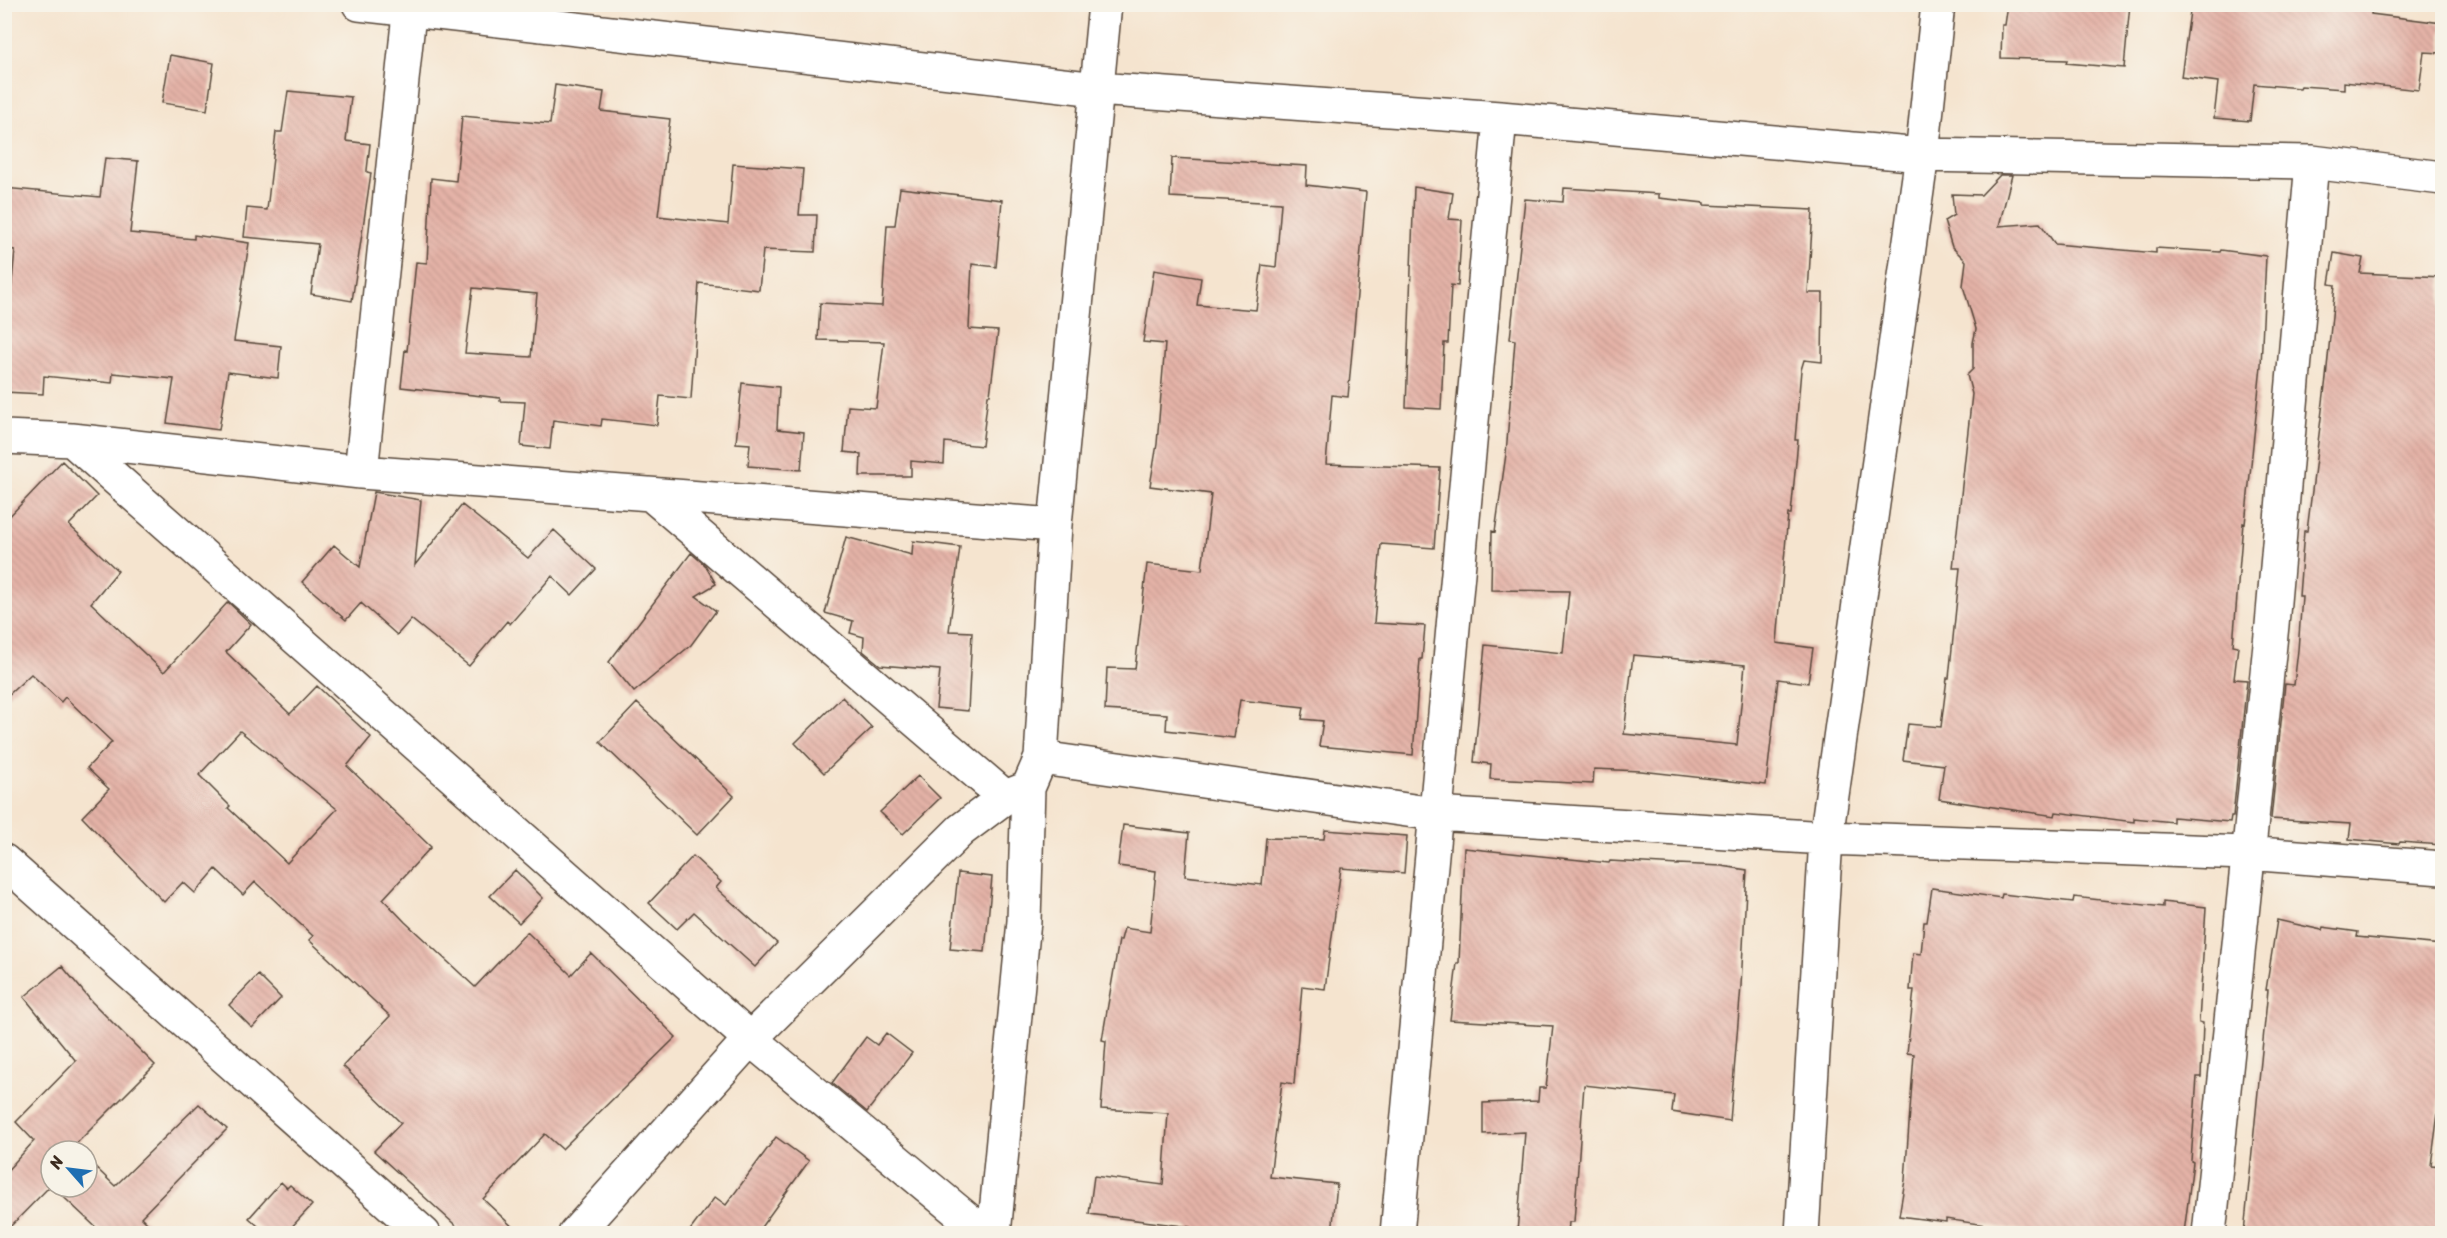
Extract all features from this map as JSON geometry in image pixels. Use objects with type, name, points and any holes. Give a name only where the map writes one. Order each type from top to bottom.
[{"type":"street","points":[[359,4],[410,7],[1097,88],[1500,118],[1922,155],[2312,162],[2442,178]]},
{"type":"street","points":[[575,1233],[750,1039],[961,830],[1016,792],[1041,758],[1055,525],[1105,4]]},
{"type":"street","points":[[1802,1233],[1826,838],[1922,155],[1938,4]]},
{"type":"street","points":[[361,472],[410,7]]},
{"type":"street","points":[[1397,1233],[1500,118]]},
{"type":"street","points":[[2209,1233],[2246,853],[2272,625],[2312,162]]},
{"type":"street","points":[[4,436],[72,440],[361,472],[1055,525]]},
{"type":"street","points":[[72,440],[750,1039],[985,1233]]},
{"type":"street","points":[[653,496],[1016,792],[1024,921],[994,1233]]},
{"type":"street","points":[[1041,758],[1435,814],[1826,838],[2246,853],[2442,868]]},
{"type":"street","points":[[4,861],[424,1233]]},
{"type":"building","points":[[2008,4],[2130,4],[2124,68],[2066,63],[2067,60],[2001,58],[2002,25],[2005,25]]},
{"type":"building","points":[[2191,4],[2372,4],[2371,14],[2442,23],[2442,53],[2424,52],[2419,90],[2344,82],[2344,89],[2254,84],[2250,121],[2214,118],[2218,82],[2181,77]]},
{"type":"building","points":[[170,55],[214,63],[207,110],[162,103]]},
{"type":"building","points":[[555,85],[604,92],[601,111],[670,119],[658,216],[728,224],[733,164],[803,169],[799,215],[817,215],[815,252],[763,250],[759,290],[699,283],[691,399],[660,396],[657,425],[602,419],[601,426],[553,420],[550,449],[521,446],[525,402],[500,401],[500,398],[401,387],[416,262],[427,263],[431,178],[456,181],[462,116],[550,124]],"holes":[[[473,288],[537,294],[531,357],[465,353]]]},
{"type":"building","points":[[288,91],[351,97],[346,141],[370,144],[367,172],[371,173],[352,301],[311,294],[318,244],[244,237],[247,208],[267,210],[276,132],[282,132]]},
{"type":"building","points":[[105,158],[138,161],[130,233],[194,239],[194,235],[249,243],[234,341],[281,346],[278,378],[228,372],[219,430],[167,423],[174,379],[113,373],[112,383],[44,376],[43,394],[4,392],[5,355],[15,250],[4,249],[4,188],[100,197]]},
{"type":"building","points":[[1172,158],[1307,166],[1306,185],[1366,192],[1348,397],[1332,395],[1326,464],[1440,468],[1434,548],[1381,544],[1374,623],[1425,626],[1422,659],[1420,659],[1413,755],[1319,746],[1323,721],[1302,719],[1304,707],[1240,700],[1234,738],[1166,730],[1167,714],[1105,710],[1107,668],[1135,669],[1147,564],[1202,570],[1211,494],[1150,486],[1157,444],[1165,344],[1143,342],[1154,270],[1201,278],[1197,305],[1256,310],[1262,265],[1276,267],[1281,203],[1170,197]]},
{"type":"building","points":[[2000,175],[2012,175],[1999,226],[2040,223],[2055,244],[2156,253],[2156,248],[2220,252],[2221,250],[2266,256],[2261,366],[2245,524],[2243,523],[2233,645],[2238,646],[2234,679],[2247,680],[2233,816],[2230,822],[2173,817],[2173,822],[2134,818],[2134,822],[2056,812],[2055,816],[1939,799],[1944,765],[1903,760],[1908,724],[1941,727],[1947,678],[1949,678],[1960,568],[1953,568],[1972,394],[1967,375],[1973,369],[1973,343],[1976,329],[1963,286],[1966,261],[1952,247],[1944,221],[1954,215],[1952,194],[1981,195]]},
{"type":"building","points":[[1414,187],[1453,193],[1449,219],[1462,220],[1458,286],[1451,285],[1448,343],[1444,343],[1441,409],[1406,407]]},
{"type":"building","points":[[900,188],[1002,200],[996,267],[972,264],[969,329],[998,331],[990,395],[988,395],[982,446],[945,442],[944,464],[911,461],[911,476],[860,476],[861,454],[844,452],[848,406],[876,408],[884,342],[818,340],[820,303],[882,306],[887,225],[895,225]]},
{"type":"building","points":[[1564,188],[1659,194],[1659,198],[1704,203],[1704,205],[1813,210],[1808,293],[1823,293],[1822,362],[1804,360],[1801,370],[1795,440],[1798,440],[1791,514],[1788,514],[1777,643],[1813,648],[1808,683],[1778,679],[1766,785],[1641,771],[1594,769],[1593,784],[1490,779],[1491,764],[1474,762],[1485,645],[1563,653],[1569,591],[1491,590],[1492,531],[1495,532],[1506,454],[1515,340],[1510,339],[1525,199],[1563,202]],"holes":[[[1633,655],[1745,665],[1737,745],[1624,734]]]},
{"type":"building","points":[[2334,253],[2363,258],[2360,273],[2442,277],[2442,845],[2349,839],[2351,824],[2271,819],[2285,684],[2294,685],[2298,650],[2304,531],[2307,531],[2326,378],[2335,285],[2329,284]]},
{"type":"building","points":[[742,383],[779,387],[777,429],[804,432],[801,470],[748,466],[750,444],[736,443]]},
{"type":"building","points":[[62,461],[97,496],[69,525],[118,571],[91,603],[164,672],[228,602],[251,624],[226,652],[290,714],[317,686],[371,737],[347,766],[431,847],[383,899],[405,922],[475,987],[527,932],[571,975],[591,953],[676,1037],[562,1149],[545,1134],[483,1199],[519,1233],[464,1233],[374,1151],[401,1123],[343,1066],[390,1016],[309,940],[313,936],[255,882],[243,895],[216,869],[195,893],[183,882],[164,902],[82,817],[109,789],[87,768],[112,742],[65,697],[61,702],[31,674],[4,699],[4,522]],"holes":[[[240,731],[337,809],[287,863],[228,808],[230,806],[199,775]]]},
{"type":"building","points":[[374,492],[421,500],[415,565],[462,505],[528,558],[554,530],[596,569],[572,595],[552,576],[510,624],[507,621],[469,666],[411,619],[397,635],[361,603],[346,620],[302,582],[334,545],[360,567]]},
{"type":"building","points":[[846,537],[912,555],[913,541],[960,547],[949,631],[972,632],[968,711],[936,708],[940,670],[880,665],[863,651],[864,637],[850,633],[853,621],[825,613]]},
{"type":"building","points":[[691,553],[705,565],[716,584],[696,596],[716,611],[691,645],[634,692],[609,662]]},
{"type":"building","points":[[842,697],[872,728],[824,773],[795,743]]},
{"type":"building","points":[[637,703],[734,796],[697,835],[600,742]]},
{"type":"building","points":[[918,776],[940,798],[903,834],[880,812]]},
{"type":"building","points":[[1123,825],[1189,833],[1185,876],[1262,885],[1266,838],[1324,839],[1325,830],[1407,836],[1404,873],[1341,868],[1325,989],[1302,986],[1294,1084],[1282,1082],[1270,1177],[1337,1184],[1332,1233],[1257,1233],[1225,1230],[1225,1233],[1189,1233],[1190,1227],[1089,1214],[1094,1176],[1163,1185],[1168,1113],[1101,1109],[1106,1041],[1102,1040],[1119,940],[1121,940],[1124,928],[1150,932],[1156,871],[1118,866]]},
{"type":"building","points":[[1464,848],[1609,863],[1610,861],[1722,866],[1747,870],[1741,986],[1730,1121],[1672,1112],[1674,1095],[1584,1085],[1574,1222],[1569,1222],[1568,1233],[1517,1233],[1525,1132],[1483,1134],[1483,1103],[1538,1101],[1539,1088],[1546,1088],[1553,1026],[1450,1020],[1457,963],[1459,963]]},
{"type":"building","points":[[693,856],[721,882],[716,888],[777,943],[755,967],[694,912],[677,929],[649,903]]},
{"type":"building","points":[[515,870],[543,898],[519,923],[490,896]]},
{"type":"building","points":[[958,873],[992,877],[985,952],[950,949]]},
{"type":"building","points":[[1932,888],[2001,898],[2002,894],[2073,902],[2074,897],[2163,907],[2163,902],[2206,907],[2199,1022],[2203,1023],[2201,1077],[2197,1077],[2191,1161],[2193,1162],[2184,1233],[2038,1233],[1946,1219],[1946,1222],[1899,1216],[1905,1180],[1914,1054],[1907,1053],[1914,990],[1910,990],[1913,953],[1921,954],[1924,922],[1927,922]]},
{"type":"building","points":[[2277,920],[2322,930],[2323,927],[2358,932],[2357,937],[2442,945],[2442,1084],[2431,1165],[2442,1166],[2442,1233],[2244,1233],[2268,990],[2266,990]]},
{"type":"building","points":[[62,966],[92,1002],[155,1065],[81,1139],[39,1139],[39,1197],[4,1233],[4,1174],[34,1141],[16,1122],[76,1061],[24,997]]},
{"type":"building","points":[[258,975],[281,998],[252,1028],[229,1005]]},
{"type":"building","points":[[886,1033],[912,1053],[867,1112],[832,1083],[866,1037],[877,1045]]},
{"type":"building","points":[[199,1104],[227,1129],[141,1217],[157,1233],[102,1233],[66,1199],[99,1199],[99,1171],[115,1186]]},
{"type":"building","points":[[776,1137],[809,1161],[759,1230],[765,1233],[688,1233],[715,1197],[726,1205]]},
{"type":"building","points":[[281,1182],[287,1188],[290,1185],[312,1205],[286,1233],[266,1233],[249,1218]]}]
